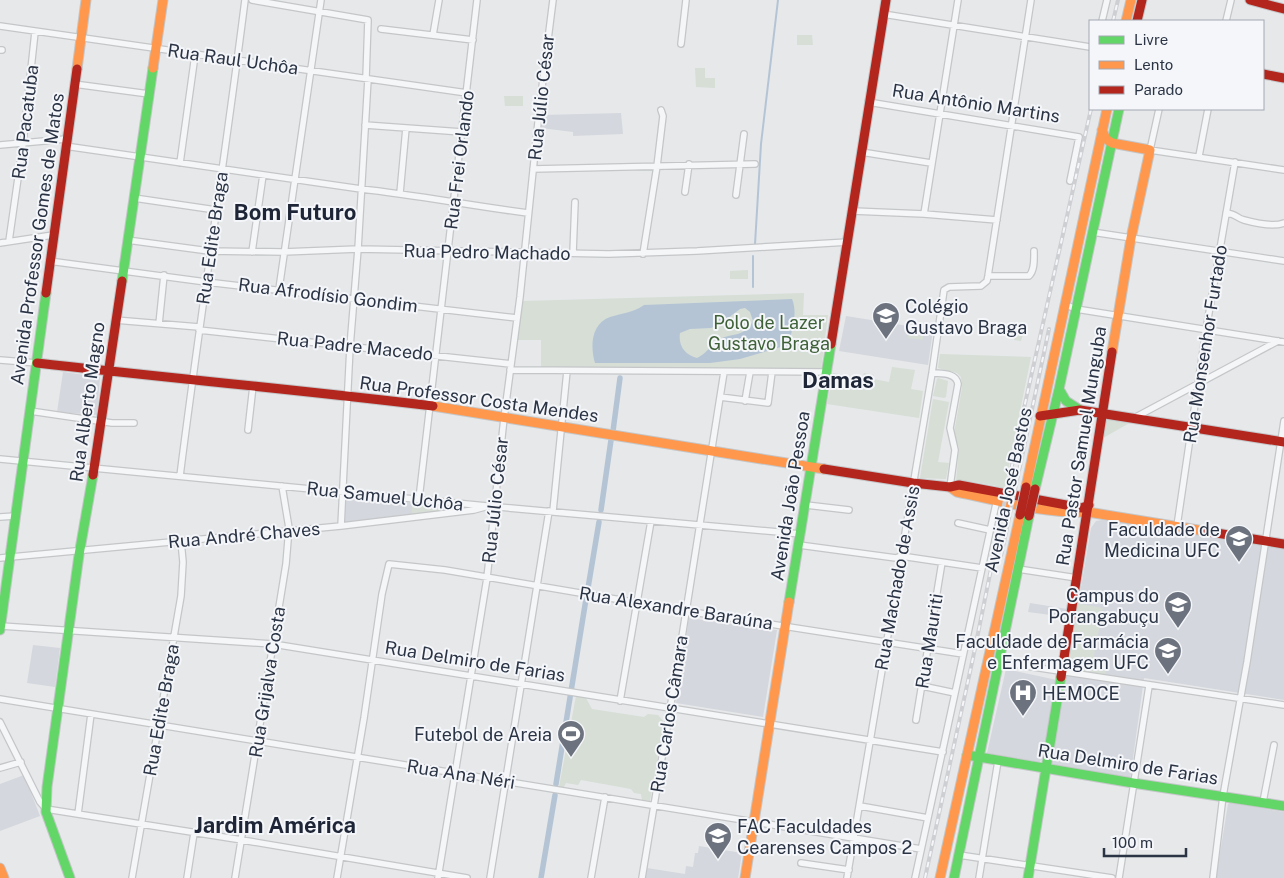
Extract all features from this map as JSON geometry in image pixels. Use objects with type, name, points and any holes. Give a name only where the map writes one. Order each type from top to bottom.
[{"type":"main road","name":"Avenida Professor Gomes de Matos","points":[[0,630],[86,0]]},
{"type":"main road","name":"Rua Alberto Magno","points":[[46,809],[68,630],[94,468],[163,0]]},
{"type":"main road","name":"Avenida João Pessoa","points":[[745,878],[853,211],[868,102],[886,0]]},
{"type":"main road","points":[[1126,20],[1131,0]]},
{"type":"main road","points":[[1137,20],[1142,0]]},
{"type":"main road","points":[[1250,0],[1284,8]]},
{"type":"main road","points":[[1264,74],[1284,78]]},
{"type":"main road","name":"Avenida José Bastos","points":[[1031,488],[1040,416],[1107,110]]},
{"type":"main road","name":"Avenida José Bastos","points":[[940,878],[966,755],[1031,488],[1054,413],[1119,110]]},
{"type":"main road","points":[[1102,130],[1106,139],[1112,142],[1150,150]]},
{"type":"main road","name":"Rua Pastor Samuel Munguba","points":[[1028,878],[1131,238],[1150,150]]},
{"type":"main road","name":"Rua Professor Costa Mendes","points":[[37,363],[431,406],[913,484],[950,487],[959,485],[1284,544]]},
{"type":"main road","points":[[1059,389],[1066,401],[1080,410]]},
{"type":"main road","points":[[1040,416],[1080,410],[1282,442]]},
{"type":"main road","name":"Rua Professor Costa Mendes","points":[[950,487],[957,492],[1074,514],[1088,509]]},
{"type":"main road","name":"Avenida José Bastos","points":[[954,878],[1000,662],[1018,569],[1025,516]]},
{"type":"main road","name":"Rua Delmiro de Farias","points":[[966,755],[1284,806]]},
{"type":"main road","points":[[46,809],[70,878]]},
{"type":"main road","points":[[0,868],[4,878]]},
{"type":"street","name":"Rua Edite Braga","points":[[180,476],[245,0]]},
{"type":"street","points":[[252,0],[368,20],[365,125],[347,396],[341,526]]},
{"type":"street","points":[[279,289],[321,0]]},
{"type":"street","points":[[433,35],[439,0]]},
{"type":"street","name":"Rua Frei Orlando","points":[[419,498],[477,0]]},
{"type":"street","name":"Rua Júlio César","points":[[438,876],[487,578],[533,169],[543,103],[552,0]]},
{"type":"street","points":[[681,44],[686,0]]},
{"type":"street","points":[[924,214],[958,0]]},
{"type":"street","points":[[1031,0],[988,276],[1029,276],[1032,274],[1034,251]]},
{"type":"street","points":[[1102,20],[1107,0]]},
{"type":"street","points":[[1226,20],[1231,0]]},
{"type":"street","points":[[884,14],[1089,47]]},
{"type":"street","name":"Rua Raul Uchôa","points":[[0,26],[467,93]]},
{"type":"street","points":[[381,28],[473,40]]},
{"type":"street","name":"Rua Pacatuba","points":[[9,241],[24,143],[35,32]]},
{"type":"street","points":[[180,163],[195,55]]},
{"type":"street","points":[[74,84],[149,94]]},
{"type":"street","name":"Rua Antônio Martins","points":[[868,102],[1080,136],[1070,181]]},
{"type":"street","points":[[643,254],[657,166],[663,116],[661,110]]},
{"type":"street","name":"Rua Pastor Samuel Munguba","points":[[1150,150],[1159,110]]},
{"type":"street","points":[[1199,156],[1208,110]]},
{"type":"street","points":[[365,125],[462,132]]},
{"type":"street","points":[[400,193],[406,128]]},
{"type":"street","points":[[736,195],[744,134]]},
{"type":"street","points":[[0,145],[66,142],[180,163],[400,193],[453,203],[528,213]]},
{"type":"street","points":[[1150,150],[1284,170]]},
{"type":"street","points":[[862,152],[931,163]]},
{"type":"street","name":"Rua Monsenhor Furtado","points":[[1177,526],[1206,330],[1235,162]]},
{"type":"street","points":[[685,192],[689,164]]},
{"type":"street","points":[[533,169],[755,164]]},
{"type":"street","points":[[252,252],[263,175]]},
{"type":"street","points":[[134,198],[216,210]]},
{"type":"street","points":[[573,253],[575,202]]},
{"type":"street","points":[[853,211],[997,220]]},
{"type":"street","points":[[1226,213],[1236,214],[1243,220],[1277,225],[1284,223]]},
{"type":"street","points":[[1092,232],[1284,261]]},
{"type":"street","points":[[0,243],[53,235]]},
{"type":"street","name":"Rua Pedro Machado","points":[[127,240],[210,250],[252,252],[358,249],[643,254],[848,242]]},
{"type":"street","name":"Rua Afrodísio Gondim","points":[[49,261],[206,282],[517,318]]},
{"type":"street","points":[[159,324],[164,276]]},
{"type":"street","name":"Rua Machado de Assis","points":[[847,878],[932,373],[944,290],[954,286],[981,286],[988,276]]},
{"type":"street","points":[[1064,304],[1076,309],[1281,342]]},
{"type":"street","name":"Rua Padre Macedo","points":[[116,320],[437,355],[510,367],[567,371],[826,372]]},
{"type":"street","points":[[1134,418],[1281,342]]},
{"type":"street","name":"Rua Professor Costa Mendes","points":[[0,360],[37,363]]},
{"type":"street","points":[[490,878],[551,511],[567,371]]},
{"type":"street","name":"Rua Carlos Câmara","points":[[642,878],[724,372]]},
{"type":"street","points":[[745,401],[750,372]]},
{"type":"street","points":[[720,397],[768,403],[772,372]]},
{"type":"street","points":[[932,373],[954,376],[958,384],[950,428],[955,450],[950,487]]},
{"type":"street","points":[[248,430],[253,386]]},
{"type":"street","points":[[30,411],[112,423],[134,423]]},
{"type":"street","points":[[1213,878],[1223,796],[1284,422]]},
{"type":"street","name":"Rua Samuel Uchôa","points":[[0,460],[801,534]]},
{"type":"street","name":"Rua Grijalva Costa","points":[[235,878],[258,741],[289,530],[282,486]]},
{"type":"street","name":"Avenida José Bastos","points":[[915,878],[997,499]]},
{"type":"street","points":[[806,505],[849,510]]},
{"type":"street","name":"Rua André Chaves","points":[[0,558],[341,526],[474,510],[487,506]]},
{"type":"street","points":[[0,517],[15,516]]},
{"type":"street","points":[[620,701],[651,520]]},
{"type":"street","points":[[958,523],[990,530]]},
{"type":"street","name":"Rua Edite Braga","points":[[132,878],[182,582],[181,541]]},
{"type":"street","points":[[799,545],[896,558],[901,556],[982,568]]},
{"type":"street","name":"Rua Mauriti","points":[[916,720],[942,562]]},
{"type":"street","name":"Rua Alexandre Baraúna","points":[[372,661],[389,564],[444,570],[584,592],[686,611],[963,654]]},
{"type":"street","points":[[1018,569],[1077,578]]},
{"type":"street","name":"Rua Delmiro de Farias","points":[[1,626],[273,644],[943,752]]},
{"type":"street","points":[[337,878],[358,758],[372,661]]},
{"type":"street","points":[[1000,662],[1284,705]]},
{"type":"street","points":[[922,686],[955,693]]},
{"type":"street","points":[[1119,878],[1149,686]]},
{"type":"street","name":"Rua Ana Néri","points":[[0,698],[921,849]]},
{"type":"street","points":[[78,814],[92,714]]},
{"type":"street","points":[[0,722],[40,802],[46,809],[242,840],[438,876],[467,878]]},
{"type":"street","points":[[1263,802],[1274,745]]},
{"type":"street","points":[[979,878],[998,760]]},
{"type":"street","points":[[0,768],[21,762]]},
{"type":"street","points":[[592,878],[605,797]]},
{"type":"street","points":[[860,806],[928,818]]},
{"type":"street","points":[[187,878],[194,833]]},
{"type":"street","points":[[959,855],[1112,878]]},
{"type":"street","points":[[801,863],[849,870]]},
{"type":"shaded area","points":[[621,113],[623,134],[573,136],[573,132],[541,128],[543,115]]},
{"type":"shaded area","name":"Colégio Gustavo Braga","points":[[846,316],[933,330],[928,365],[839,351]]},
{"type":"shaded area","points":[[63,372],[100,377],[97,415],[57,412]]},
{"type":"shaded area","points":[[346,498],[412,503],[412,515],[344,523]]},
{"type":"shaded area","name":"Campus do Porangabuçu","points":[[1102,520],[1284,549],[1284,700],[1144,678],[1130,780],[1051,767],[1091,528],[1096,521]]},
{"type":"shaded area","points":[[1030,603],[1067,609],[1066,617],[1028,612]]},
{"type":"shaded area","points":[[689,618],[777,630],[763,717],[676,703]]},
{"type":"shaded area","points":[[33,645],[60,648],[55,687],[27,683]]},
{"type":"shaded area","name":"HEMOCE","points":[[1006,669],[1057,680],[1043,759],[1039,762],[987,753]]},
{"type":"shaded area","points":[[24,775],[40,816],[0,831],[0,784]]},
{"type":"shaded area","points":[[1228,804],[1284,812],[1284,878],[1216,878]]},
{"type":"shaded area","name":"FAC Faculdades Cearenses Campos 2","points":[[699,846],[742,853],[738,878],[645,878],[647,868],[685,874],[686,866],[693,867],[695,853],[698,853]]},
{"type":"green space","points":[[797,35],[812,35],[813,45],[797,45]]},
{"type":"green space","points":[[695,68],[705,68],[705,78],[715,78],[715,88],[696,87]]},
{"type":"green space","points":[[504,96],[523,96],[523,106],[505,106]]},
{"type":"green space","points":[[748,270],[748,279],[730,279],[730,271]]},
{"type":"green space","name":"Polo de Lazer Gustavo Braga","points":[[804,293],[803,315],[828,315],[821,370],[541,367],[541,340],[517,340],[523,301]]},
{"type":"green space","points":[[1017,327],[1025,327],[1021,341],[1014,340]]},
{"type":"green space","points":[[909,330],[924,332],[923,340],[908,338]]},
{"type":"green space","points":[[940,354],[1031,357],[1004,490],[997,486],[969,481],[964,483],[956,481],[959,448],[954,433],[962,388],[961,377],[957,373],[938,368]]},
{"type":"green space","points":[[892,367],[915,370],[911,389],[923,391],[919,418],[827,404],[833,373],[862,378],[864,373],[874,375],[873,379],[889,382]]},
{"type":"green space","points":[[938,378],[948,381],[946,397],[944,398],[933,396]]},
{"type":"green space","points":[[933,399],[949,402],[938,462],[949,463],[946,479],[920,478]]},
{"type":"green space","points":[[1106,418],[1133,421],[1103,438]]},
{"type":"green space","points":[[412,503],[468,508],[412,515]]},
{"type":"green space","points":[[1075,603],[1103,608],[1093,661],[1107,664],[1105,675],[1064,668]]},
{"type":"green space","points":[[576,696],[586,698],[592,709],[644,717],[648,714],[658,715],[664,722],[650,801],[642,800],[641,794],[634,793],[631,789],[581,780],[578,785],[566,783],[564,787],[559,787]]},
{"type":"water","points":[[792,299],[794,304],[793,328],[788,345],[740,359],[710,363],[595,363],[593,343],[599,325],[610,317],[644,305]],"holes":[[[745,308],[750,312],[753,321],[745,331],[721,339],[697,358],[689,355],[681,346],[680,333],[690,329],[711,328],[720,324],[740,309]]]},
{"type":"waterway","points":[[755,244],[761,144],[778,0]]},
{"type":"waterway","points":[[753,256],[753,287]]},
{"type":"waterway","points":[[613,431],[620,378]]},
{"type":"waterway","points":[[601,510],[611,440]]},
{"type":"waterway","points":[[588,588],[599,522]]},
{"type":"waterway","points":[[556,784],[586,599]]},
{"type":"waterway","points":[[541,878],[555,795]]},
{"type":"railway","points":[[1113,20],[1118,0]]},
{"type":"railway","points":[[925,878],[973,658],[1020,426],[1091,110]]},
{"type":"railway","points":[[1001,556],[1049,329]]},
{"type":"traffic: fast","points":[[122,281],[153,68]]},
{"type":"traffic: fast","points":[[1035,489],[1059,389],[1119,110]]},
{"type":"traffic: fast","points":[[0,630],[46,293]]},
{"type":"traffic: fast","points":[[789,602],[831,344]]},
{"type":"traffic: fast","points":[[1059,389],[1066,401],[1080,410]]},
{"type":"traffic: fast","points":[[70,878],[46,812],[47,787],[79,555],[93,475]]},
{"type":"traffic: fast","points":[[954,878],[1029,516]]},
{"type":"traffic: fast","points":[[1028,878],[1061,677]]},
{"type":"traffic: fast","points":[[967,755],[1284,806]]},
{"type":"traffic: slow","points":[[77,69],[86,0]]},
{"type":"traffic: slow","points":[[153,68],[163,0]]},
{"type":"traffic: slow","points":[[1126,20],[1131,0]]},
{"type":"traffic: slow","points":[[1026,487],[1107,110]]},
{"type":"traffic: slow","points":[[1102,130],[1106,139],[1112,143],[1150,150],[1131,238],[1112,352]]},
{"type":"traffic: slow","points":[[433,406],[824,469]]},
{"type":"traffic: slow","points":[[950,487],[957,492],[1022,506],[1055,511],[1088,512],[1204,531]]},
{"type":"traffic: slow","points":[[940,878],[1020,515]]},
{"type":"traffic: slow","points":[[745,878],[789,602]]},
{"type":"traffic: slow","points":[[0,868],[4,878]]},
{"type":"traffic: jam","points":[[831,344],[886,0]]},
{"type":"traffic: jam","points":[[1137,20],[1142,0]]},
{"type":"traffic: jam","points":[[1250,0],[1284,9]]},
{"type":"traffic: jam","points":[[46,293],[77,69]]},
{"type":"traffic: jam","points":[[1264,74],[1284,78]]},
{"type":"traffic: jam","points":[[93,475],[122,281]]},
{"type":"traffic: jam","points":[[1061,677],[1112,352]]},
{"type":"traffic: jam","points":[[37,363],[433,406]]},
{"type":"traffic: jam","points":[[1040,416],[1080,410],[1284,442]]},
{"type":"traffic: jam","points":[[824,469],[913,483],[950,487],[959,485],[1082,508],[1089,505]]},
{"type":"traffic: jam","points":[[1020,515],[1026,487]]},
{"type":"traffic: jam","points":[[1029,516],[1035,489]]},
{"type":"traffic: jam","points":[[1204,531],[1284,544]]},
{"type":"place","name":"Colégio Gustavo Braga","points":[[886,340]]},
{"type":"place","name":"Faculdade de Medicina UFC","points":[[1239,563]]},
{"type":"place","name":"Campus do Porangabuçu","points":[[1178,629]]},
{"type":"place","name":"Faculdade de Farmácia e Enfermagem UFC","points":[[1168,675]]},
{"type":"place","name":"HEMOCE","points":[[1023,717]]},
{"type":"place","name":"Futebol de Areia","points":[[571,758]]},
{"type":"place","name":"FAC Faculdades Cearenses Campos 2","points":[[718,860]]},
{"type":"district","name":"Bom Futuro","points":[[295,212]]},
{"type":"district","name":"Damas","points":[[838,380]]},
{"type":"district","name":"Jardim América","points":[[275,825]]}]
